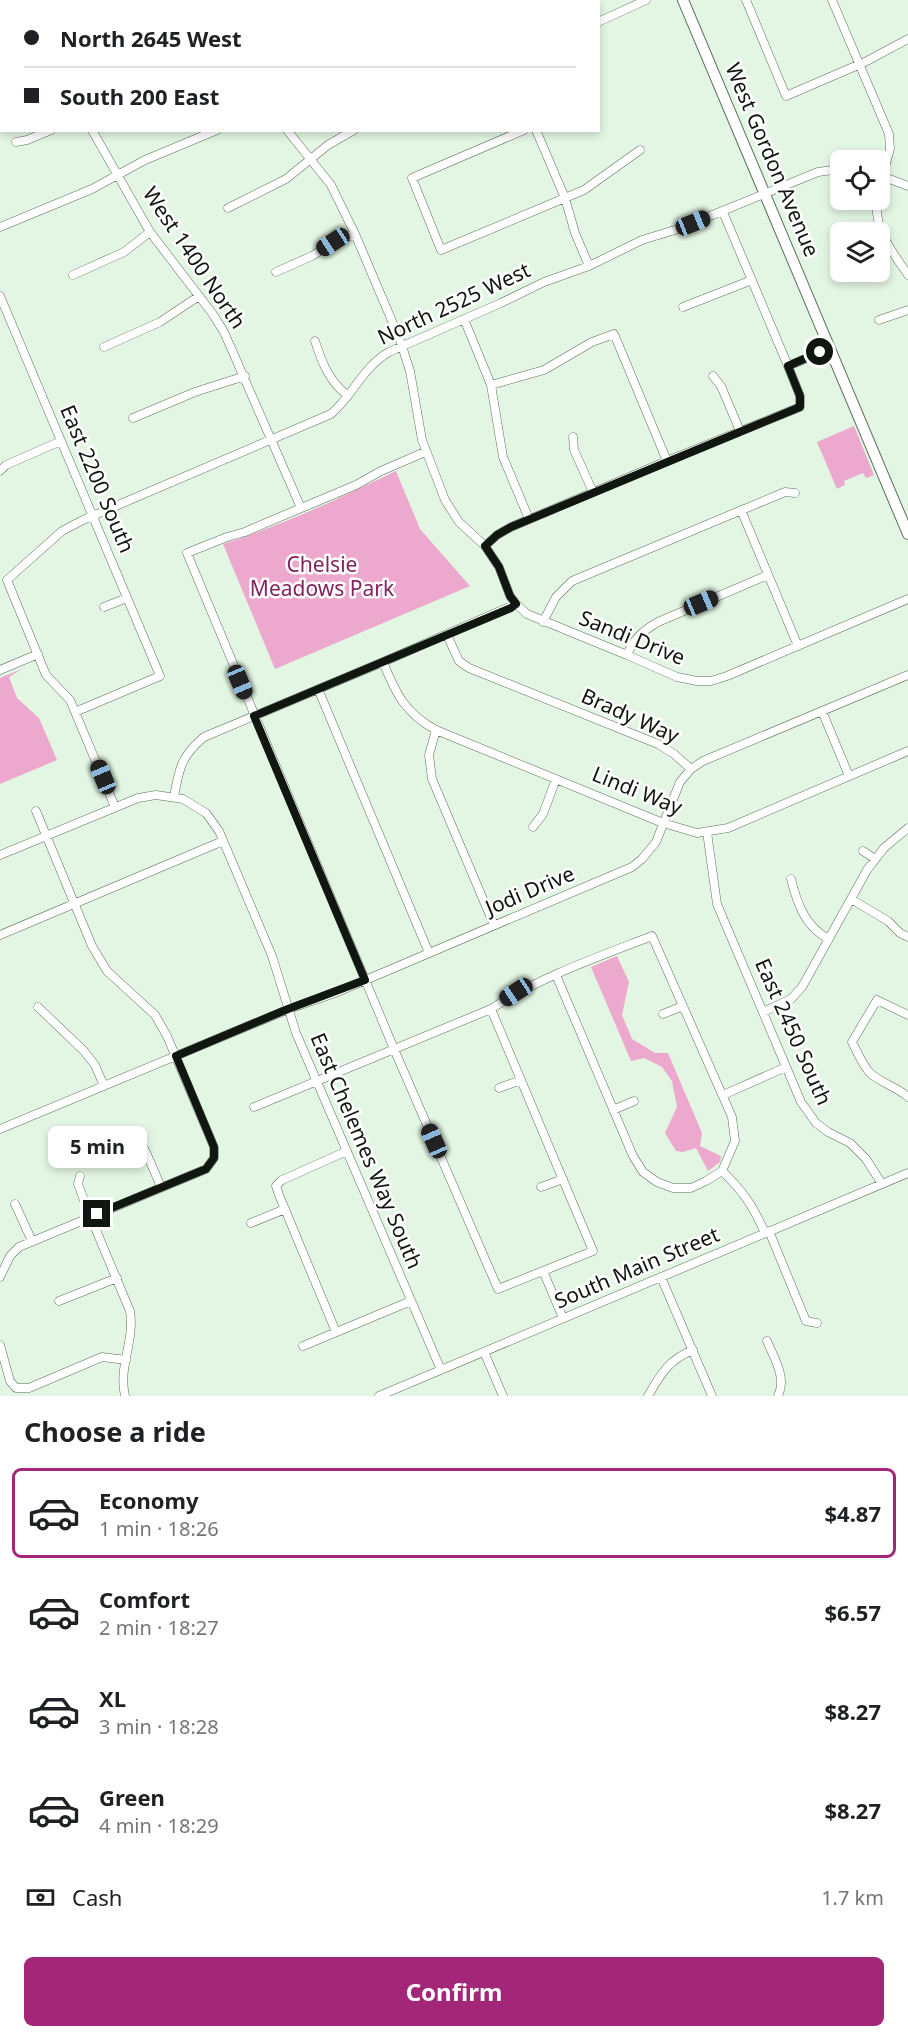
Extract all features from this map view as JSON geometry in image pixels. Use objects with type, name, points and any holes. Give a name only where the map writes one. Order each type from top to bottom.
[{"type":"main road","name":"West Gordon Avenue","points":[[683,0],[908,534]]},
{"type":"street","points":[[600,21],[646,0]]},
{"type":"street","points":[[746,0],[786,96],[887,52],[908,39]]},
{"type":"street","points":[[832,0],[889,134],[890,150]]},
{"type":"street","points":[[16,142],[46,132]]},
{"type":"street","name":"West 1400 North","points":[[93,132],[150,232],[225,332],[301,508]]},
{"type":"street","points":[[0,228],[92,189],[156,155],[212,132]]},
{"type":"street","points":[[0,855],[147,796],[174,797],[179,769],[189,749],[204,737],[516,604],[510,596],[499,567],[485,546],[459,522],[452,511],[425,452],[410,371],[402,346],[355,234],[331,184],[289,132]]},
{"type":"street","points":[[228,208],[286,179],[328,145],[351,132]]},
{"type":"street","points":[[519,132],[412,178],[441,250],[590,186],[640,150]]},
{"type":"street","points":[[537,132],[565,198],[575,233],[589,266]]},
{"type":"street","name":"North 2525 West","points":[[38,654],[7,580],[62,531],[331,414],[375,361],[402,346],[544,282],[589,266],[642,240],[723,212],[818,172],[830,170]]},
{"type":"street","points":[[890,179],[908,186]]},
{"type":"street","points":[[878,210],[884,239],[908,274]]},
{"type":"street","points":[[485,546],[504,531],[529,519],[800,407],[800,396],[723,212]]},
{"type":"street","points":[[74,275],[124,252],[150,232]]},
{"type":"street","points":[[276,272],[312,256],[333,242],[355,234]]},
{"type":"street","points":[[684,307],[752,280]]},
{"type":"street","name":"East 2200 South","points":[[0,296],[2,306],[160,676],[75,712]]},
{"type":"street","points":[[104,347],[160,322],[199,296]]},
{"type":"street","points":[[879,320],[908,310]]},
{"type":"street","points":[[464,319],[491,385],[503,457],[529,519]]},
{"type":"street","points":[[491,385],[544,370],[592,342],[614,334],[667,461]]},
{"type":"street","points":[[315,341],[321,360],[333,382],[348,396]]},
{"type":"street","points":[[788,366],[829,349]]},
{"type":"street","points":[[133,418],[195,392],[245,376]]},
{"type":"street","points":[[713,376],[721,386],[741,431]]},
{"type":"street","points":[[573,436],[574,450],[592,492]]},
{"type":"street","points":[[0,471],[6,465],[61,441]]},
{"type":"street","points":[[425,452],[381,471],[356,485],[187,554],[394,1049],[498,1289],[593,1251],[491,1008]]},
{"type":"street","points":[[543,622],[556,597],[572,581],[785,492],[795,493]]},
{"type":"street","points":[[741,510],[798,646]]},
{"type":"street","points":[[627,655],[634,641],[646,629],[658,622],[768,575]]},
{"type":"street","points":[[104,607],[127,598]]},
{"type":"street","name":"Sandi Drive","points":[[516,604],[527,615],[677,677],[711,681],[908,599]]},
{"type":"street","name":"Brady Way","points":[[447,635],[459,661],[469,668],[658,744],[691,769],[703,761],[908,675]]},
{"type":"street","points":[[0,670],[38,654],[46,675],[64,692],[75,712],[115,807]]},
{"type":"street","name":"Lindi Way","points":[[383,662],[393,688],[410,712],[436,730],[663,823],[697,833],[728,828],[908,751]]},
{"type":"street","points":[[318,689],[429,953]]},
{"type":"street","points":[[822,711],[849,776]]},
{"type":"street","points":[[436,730],[429,755],[432,779],[494,925]]},
{"type":"street","name":"Jodi Drive","points":[[0,1129],[288,1009],[334,993],[633,867],[650,850],[680,783],[691,769]]},
{"type":"street","points":[[534,827],[543,814],[556,779]]},
{"type":"street","name":"East Chelemes Way South","points":[[174,797],[183,799],[206,813],[216,826],[269,948],[296,1033],[441,1370]]},
{"type":"street","points":[[0,1277],[10,1256],[19,1246],[206,1169],[214,1158],[214,1147],[167,1036],[155,1016],[103,965],[92,946],[36,811]]},
{"type":"street","points":[[763,1012],[791,999],[802,987],[875,859],[884,848],[908,828]]},
{"type":"street","name":"East 2450 South","points":[[708,832],[717,904],[807,1113],[828,1132],[850,1143],[866,1159],[882,1184]]},
{"type":"street","points":[[0,935],[222,841]]},
{"type":"street","points":[[863,851],[875,859]]},
{"type":"street","points":[[791,879],[807,922],[814,930],[828,939]]},
{"type":"street","points":[[851,899],[888,921],[900,933],[908,937]]},
{"type":"street","points":[[254,1107],[491,1008],[516,992],[556,975],[652,936],[732,1117],[735,1141],[722,1171],[691,1188],[673,1188],[657,1182],[643,1172],[633,1156],[556,975]]},
{"type":"street","points":[[908,1015],[877,999],[852,1042],[863,1064],[872,1074],[908,1097]]},
{"type":"street","points":[[663,1014],[683,1006]]},
{"type":"street","points":[[38,1007],[84,1051],[95,1065],[104,1086]]},
{"type":"street","points":[[723,1095],[786,1067]]},
{"type":"street","points":[[499,1088],[521,1080]]},
{"type":"street","points":[[614,1110],[634,1101]]},
{"type":"street","points":[[146,1150],[161,1187]]},
{"type":"street","points":[[336,1332],[276,1186],[282,1180],[347,1151]]},
{"type":"street","points":[[722,1171],[740,1188],[753,1207],[767,1232],[806,1321],[817,1323]]},
{"type":"street","name":"South Main Street","points":[[379,1396],[908,1173]]},
{"type":"street","points":[[80,1176],[78,1184],[90,1217],[130,1311],[132,1326],[122,1377],[125,1396]]},
{"type":"street","points":[[541,1187],[563,1179]]},
{"type":"street","points":[[15,1204],[32,1241]]},
{"type":"street","points":[[251,1223],[285,1209]]},
{"type":"street","points":[[543,1271],[563,1318]]},
{"type":"street","points":[[661,1277],[712,1396]]},
{"type":"street","points":[[59,1301],[117,1278]]},
{"type":"street","points":[[303,1346],[411,1301]]},
{"type":"street","points":[[767,1341],[781,1375],[782,1389],[778,1396]]},
{"type":"street","points":[[0,1345],[10,1380],[16,1388],[29,1388],[102,1357],[126,1360]]},
{"type":"street","points":[[648,1396],[663,1372],[677,1356],[693,1350]]},
{"type":"street","points":[[484,1352],[503,1396]]},
{"type":"green space","points":[[854,426],[874,475],[866,478],[863,473],[844,481],[845,485],[837,489],[817,442]]},
{"type":"green space","name":"Chelsie Meadows Park","points":[[396,471],[420,529],[470,586],[275,669],[223,544],[289,520]]},
{"type":"green space","points":[[22,669],[9,677],[17,698],[39,718],[57,760],[0,784],[0,678]]},
{"type":"green space","points":[[617,956],[629,982],[622,1015],[632,1039],[655,1053],[668,1053],[702,1133],[700,1146],[721,1156],[720,1162],[708,1171],[696,1148],[683,1152],[676,1151],[665,1133],[677,1107],[672,1081],[662,1067],[644,1058],[631,1061],[591,967]]},
{"type":"route","points":[[97,1214],[206,1169],[214,1158],[214,1147],[176,1056],[288,1009],[365,980],[254,716],[511,608],[516,604],[510,596],[495,559],[485,546],[497,535],[667,461],[800,407],[800,396],[788,366],[820,352]]}]
